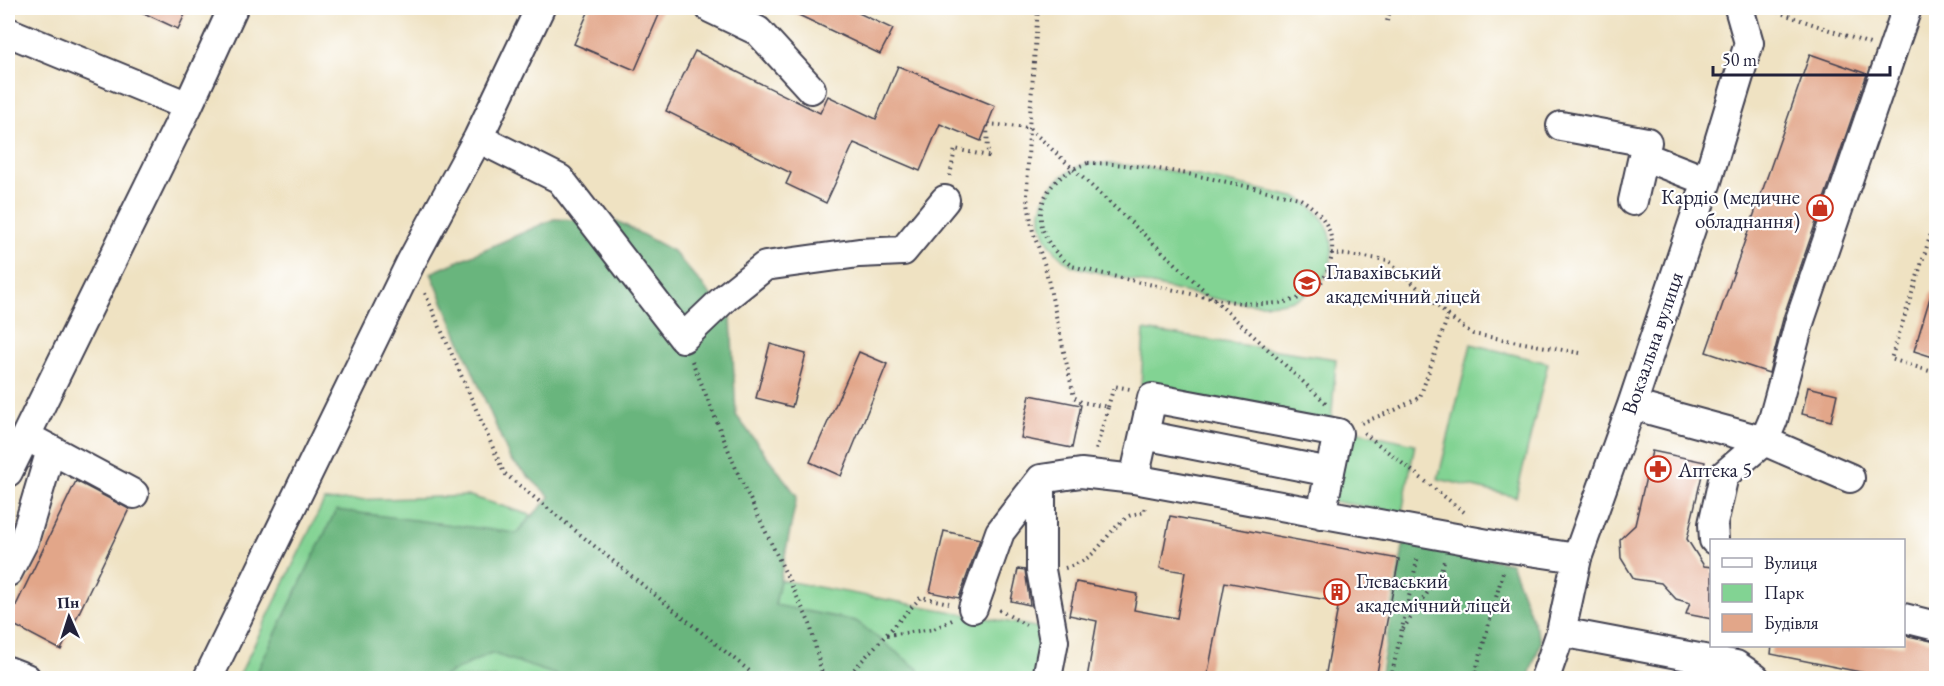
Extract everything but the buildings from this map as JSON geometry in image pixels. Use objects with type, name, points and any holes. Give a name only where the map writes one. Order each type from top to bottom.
[{"type":"street","points":[[8,472],[188,106],[233,8]]},
{"type":"street","points":[[208,678],[411,262],[478,138],[540,8]]},
{"type":"street","points":[[710,8],[758,31],[811,89]]},
{"type":"street","name":"Вокзальна вулиця","points":[[1545,678],[1561,632],[1577,558],[1632,405],[1707,180],[1749,43],[1739,8]]},
{"type":"street","points":[[1714,539],[1713,524],[1724,475],[1764,441],[1773,420],[1800,320],[1907,8]]},
{"type":"street","points":[[8,32],[188,106]]},
{"type":"street","points":[[1561,126],[1647,142],[1633,201]]},
{"type":"street","points":[[478,138],[560,179],[683,338],[726,297],[765,266],[859,253],[903,250],[945,200]]},
{"type":"street","points":[[1643,156],[1707,180]]},
{"type":"street","points":[[1142,481],[1144,435],[1152,398],[1338,433],[1322,514]]},
{"type":"street","points":[[1632,405],[1764,441],[1850,478]]},
{"type":"street","points":[[1195,490],[1212,409]]},
{"type":"street","points":[[1258,502],[1273,421]]},
{"type":"street","points":[[1144,435],[1330,472]]},
{"type":"street","points":[[25,436],[134,494]]},
{"type":"street","points":[[8,572],[24,541],[51,450]]},
{"type":"street","points":[[975,603],[1000,532],[1041,479],[1089,473],[1195,490],[1510,549],[1577,558]]},
{"type":"street","points":[[1041,479],[1041,570],[1054,641],[1047,678]]},
{"type":"street","points":[[1905,618],[1936,626]]},
{"type":"street","points":[[1561,632],[1736,665],[1755,678]]},
{"type":"street","points":[[8,671],[26,678]]},
{"type":"path","points":[[1038,8],[1029,128],[1028,198],[1031,221],[1045,266],[1074,397],[1081,402],[1108,407],[1089,473]]},
{"type":"path","points":[[1388,21],[1391,8]]},
{"type":"path","points":[[1766,8],[1892,51]]},
{"type":"path","points":[[945,200],[955,149],[988,156],[988,124],[1029,128],[1310,391],[1336,412]]},
{"type":"path","points":[[1088,163],[1180,171],[1299,198],[1316,208],[1327,224],[1332,253],[1330,264],[1321,281],[1306,295],[1287,302],[1262,304],[1211,298],[1072,267],[1056,255],[1045,238],[1040,219],[1043,199],[1054,182],[1072,169],[1088,163]]},
{"type":"path","points":[[1936,218],[1891,359],[1936,373]]},
{"type":"path","points":[[1332,253],[1388,260],[1448,316],[1473,334],[1580,353]]},
{"type":"path","points":[[411,262],[504,473],[758,678]]},
{"type":"path","points":[[1448,316],[1420,397],[1395,410],[1354,426],[1473,520]]},
{"type":"path","points":[[683,338],[739,476],[810,624],[823,678]]},
{"type":"path","points":[[1041,570],[1080,564],[1101,548],[1127,517],[1143,512],[1142,481]]},
{"type":"path","points":[[1391,678],[1423,533]]},
{"type":"path","points":[[1401,632],[1440,574],[1452,538]]},
{"type":"path","points":[[1474,678],[1510,549]]},
{"type":"path","points":[[846,678],[921,597],[975,603],[1054,641]]},
{"type":"path","points":[[887,635],[934,629],[975,603]]},
{"type":"path","points":[[482,678],[493,673],[511,678]]},
{"type":"green space","points":[[1088,163],[1168,171],[1299,198],[1319,214],[1328,227],[1332,253],[1324,277],[1309,293],[1288,301],[1264,304],[1211,298],[1072,266],[1057,253],[1047,239],[1041,224],[1041,209],[1046,195],[1056,182],[1070,171]]},
{"type":"green space","points":[[554,219],[619,222],[673,251],[731,318],[736,415],[797,496],[775,605],[856,621],[918,669],[918,678],[565,678],[491,653],[440,678],[254,678],[336,510],[516,533],[550,497],[510,459],[431,273]]},
{"type":"green space","points":[[1144,330],[1336,359],[1331,425],[1141,386]]},
{"type":"green space","points":[[1471,344],[1548,363],[1516,497],[1438,479]]},
{"type":"green space","points":[[1347,429],[1415,444],[1402,513],[1331,501]]},
{"type":"green space","points":[[470,496],[677,561],[1046,629],[1037,678],[238,678],[324,501]]},
{"type":"green space","points":[[1404,542],[1511,563],[1541,642],[1528,678],[1380,678]]},
{"type":"place","name":"Кардіо (медичне обладнання)","points":[[1820,208]]},
{"type":"place","name":"Главахівський академічний ліцей","points":[[1307,283]]},
{"type":"place","name":"Аптека 5","points":[[1658,469]]},
{"type":"place","name":"Глеваський академічний ліцей","points":[[1337,592]]}]
